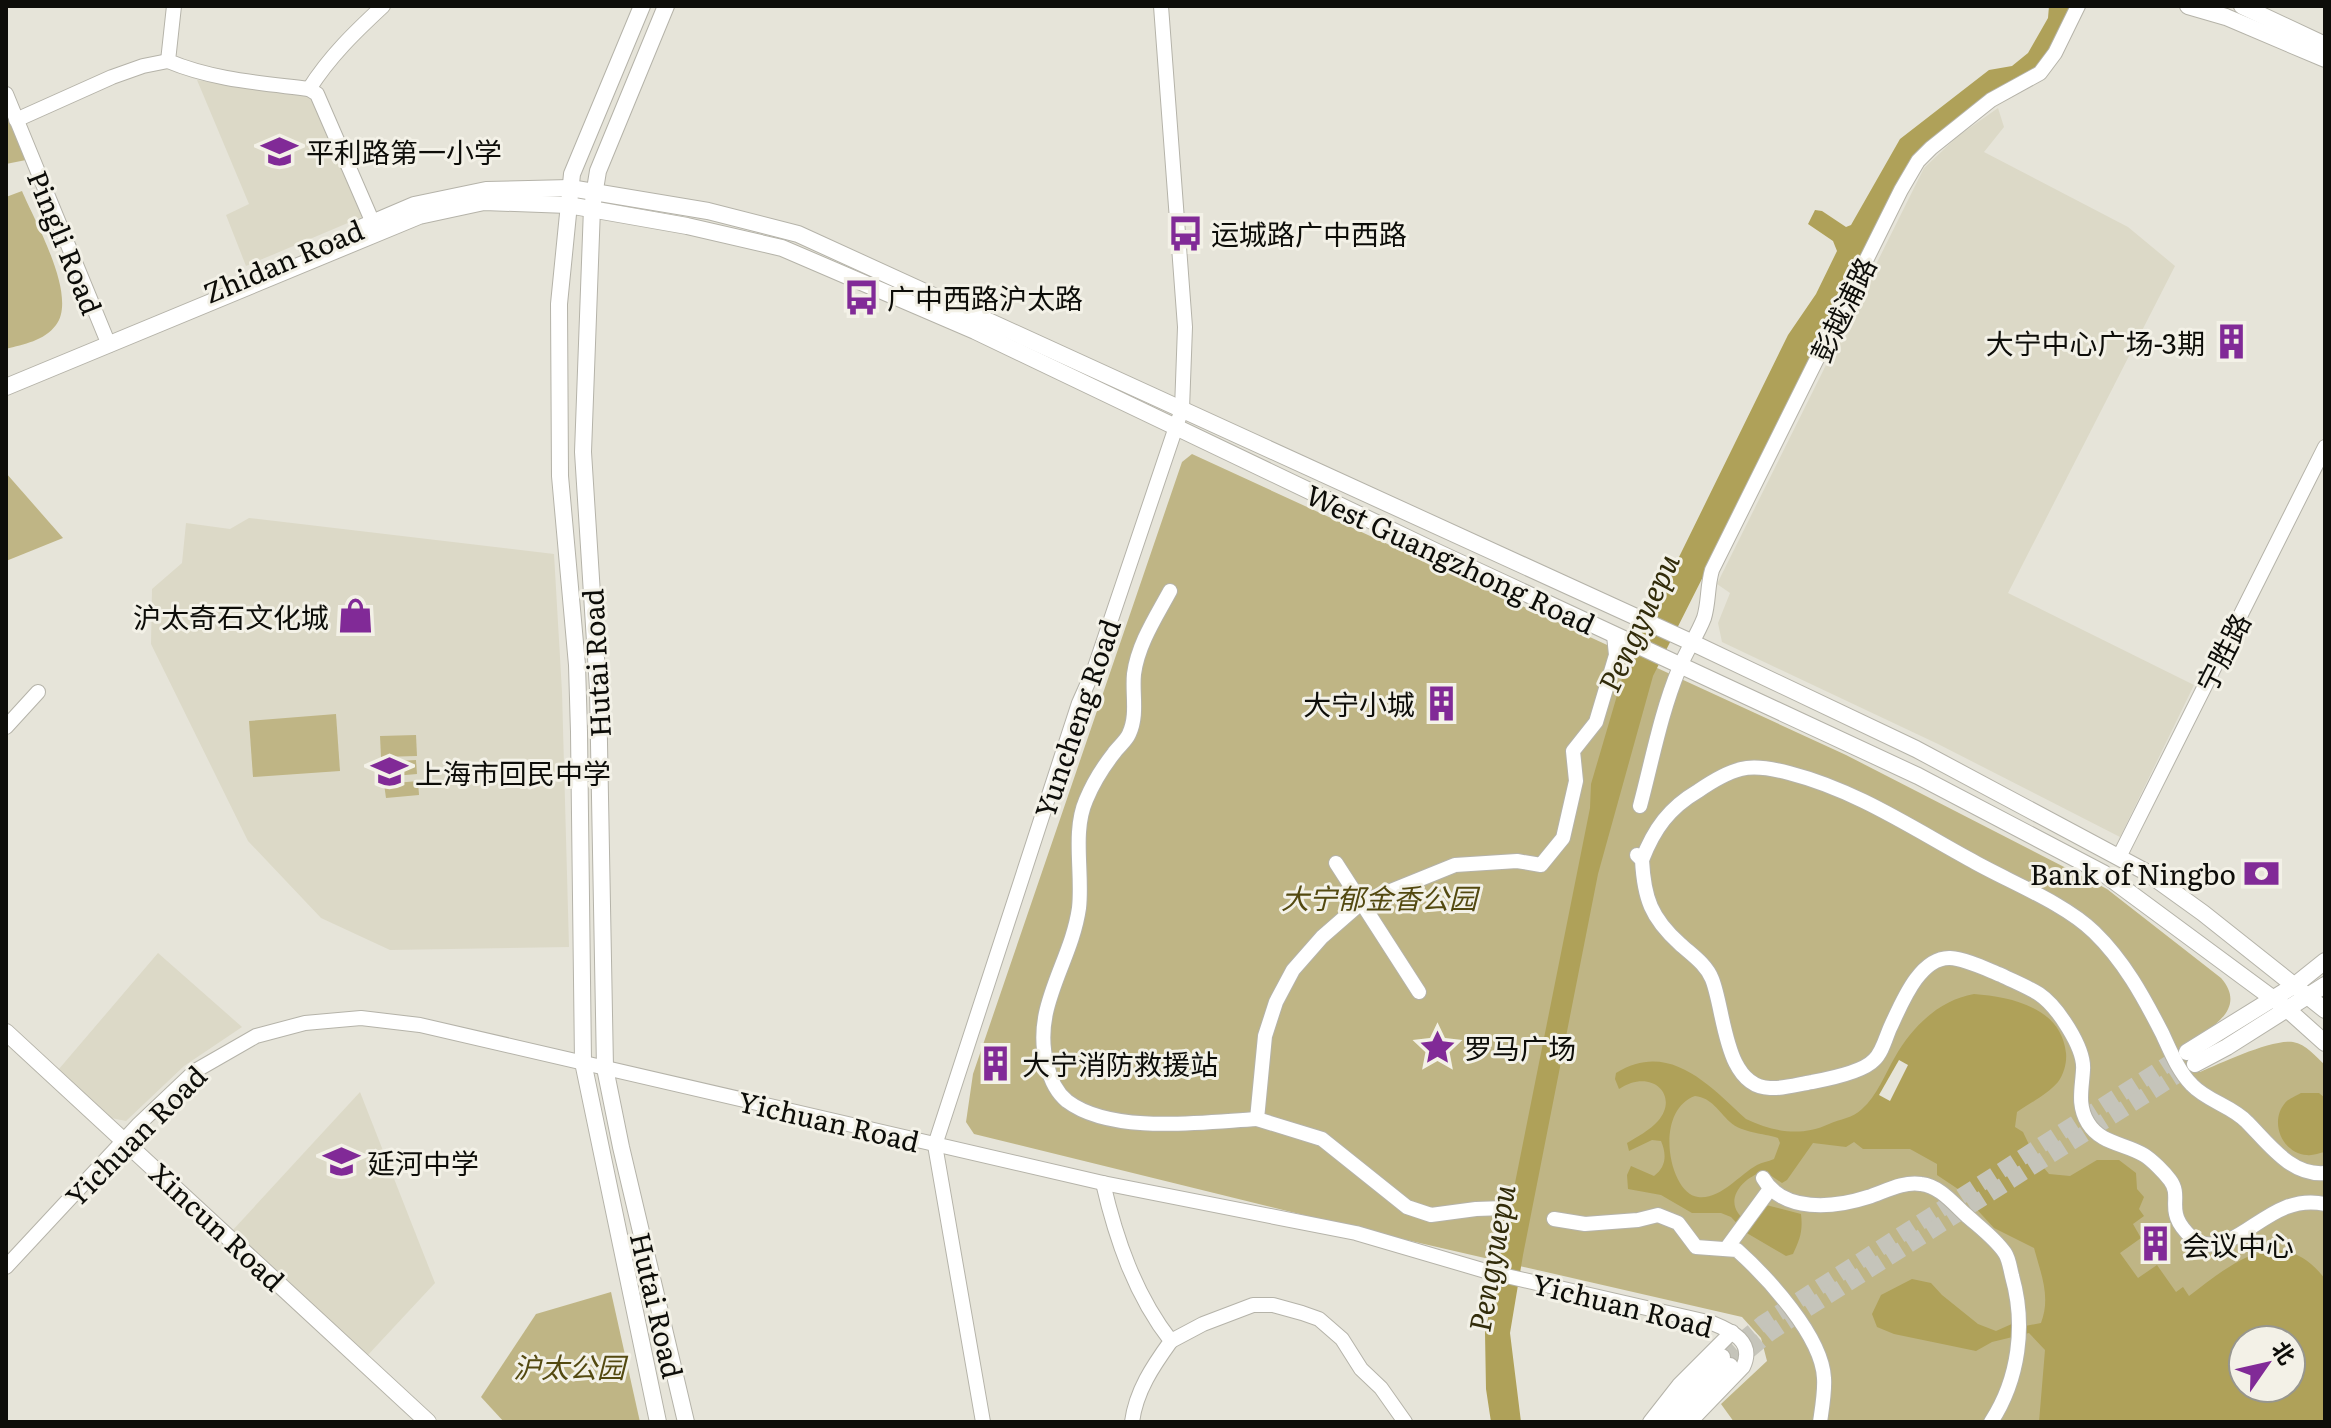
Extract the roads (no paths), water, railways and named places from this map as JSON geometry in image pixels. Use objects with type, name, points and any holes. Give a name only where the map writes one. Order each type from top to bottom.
[{"type":"main road","name":"Hutai Road","points":[[642,6],[572,174],[559,304],[560,476],[578,705],[583,1062],[658,1422]]},
{"type":"main road","name":"Hutai Road","points":[[666,6],[598,171],[593,200],[583,452],[598,689],[605,1068],[686,1422]]},
{"type":"main road","points":[[2188,6],[2226,17],[2325,59]]},
{"type":"main road","points":[[2242,6],[2325,45]]},
{"type":"main road","name":"Zhidan Road","points":[[6,387],[414,205],[486,190],[569,197]]},
{"type":"main road","name":"West Guangzhong Road","points":[[569,197],[708,211],[798,234],[1693,643],[1916,749],[2146,872],[2325,1010]]},
{"type":"main road","name":"Zhidan Road","points":[[6,376],[107,340],[419,216],[484,202],[569,197]]},
{"type":"main road","name":"West Guangzhong Road","points":[[593,200],[782,248],[975,331],[1617,637],[1918,776],[2103,873],[2273,998],[2325,1043]]},
{"type":"main road","points":[[1437,552],[1448,531]]},
{"type":"main road","points":[[2325,961],[2191,1058],[2287,1009],[2325,985]]},
{"type":"main road","name":"Xincun Road","points":[[6,1032],[428,1422]]},
{"type":"main road","points":[[1662,1422],[1686,1392],[1722,1357]]},
{"type":"main road","points":[[1677,1422],[1722,1357]]},
{"type":"street","points":[[168,61],[174,6]]},
{"type":"street","points":[[309,89],[326,62],[383,6]]},
{"type":"street","name":"Yuncheng Road","points":[[983,1422],[935,1145],[1079,703],[1095,667],[1182,409],[1185,327],[1161,6]]},
{"type":"street","name":"彭越浦路","points":[[1640,806],[1680,666],[1693,643],[1709,601],[1708,585],[1712,570],[1918,161],[1991,100],[2040,73],[2055,53],[2078,6]]},
{"type":"street","points":[[16,120],[112,77],[168,61],[191,71],[309,89],[317,94],[373,223]]},
{"type":"street","name":"Pingli Road","points":[[6,94],[107,340]]},
{"type":"street","name":"宁胜路","points":[[2119,857],[2325,447]]},
{"type":"street","points":[[1170,591],[1140,650],[1134,675],[1135,705],[1129,734],[1099,776],[1081,817],[1079,904],[1074,935],[1044,1011],[1041,1030],[1051,1080],[1066,1100],[1110,1120],[1189,1122],[1257,1119],[1322,1139],[1407,1207],[1431,1215],[1505,1208]]},
{"type":"street","points":[[1257,1119],[1265,1036],[1276,1002],[1293,970],[1322,937],[1361,903],[1455,865],[1517,861],[1541,865],[1563,838],[1576,781],[1573,751],[1596,722],[1616,655],[1617,637]]},
{"type":"street","points":[[6,727],[38,692]]},
{"type":"street","points":[[2325,1173],[2315,1174],[2298,1169],[2275,1152],[2244,1118],[2192,1086],[2119,958],[2091,929],[2065,910],[1866,800],[1769,768],[1743,768],[1718,778],[1668,812],[1640,858],[1647,904],[1662,926],[1698,959],[1711,977],[1734,1062],[1748,1081],[1768,1088],[1783,1087],[1818,1081],[1867,1065],[1875,1060],[1902,1003],[1922,971],[1936,961],[1949,958],[2005,977],[2039,994],[2054,1009],[2066,1025],[2084,1068],[2079,1093],[2087,1121],[2101,1139],[2145,1156],[2170,1180],[2177,1195],[2176,1216],[2187,1233],[2200,1244],[2231,1239],[2286,1205],[2306,1201],[2325,1204]]},
{"type":"street","points":[[1336,863],[1419,992]]},
{"type":"street","name":"Yichuan Road","points":[[6,1267],[181,1082],[208,1062],[256,1036],[305,1023],[361,1018],[400,1021],[1103,1183],[1356,1233],[1489,1272],[1712,1323],[1732,1332]]},
{"type":"street","points":[[1103,1183],[1113,1228],[1125,1258],[1159,1326],[1171,1341]]},
{"type":"street","points":[[1726,1249],[1752,1214],[1766,1184],[1793,1202],[1820,1206],[1844,1204],[1918,1183],[1936,1187],[2006,1254],[2020,1314],[2018,1346],[2012,1381],[1991,1422]]},
{"type":"street","points":[[1554,1219],[1585,1224],[1638,1220],[1658,1215],[1678,1223],[1696,1247],[1737,1250],[1787,1302],[1814,1344],[1825,1376],[1820,1422]]},
{"type":"street","points":[[1132,1422],[1143,1386],[1171,1341],[1203,1324],[1253,1305],[1273,1305],[1319,1319],[1342,1339],[1361,1369],[1381,1388],[1405,1422]]},
{"type":"street","points":[[1712,1323],[1722,1357]]},
{"type":"street","points":[[1650,1422],[1679,1385],[1722,1357],[1732,1332],[1745,1345],[1747,1359],[1743,1367],[1690,1422]]},
{"type":"tunnel","points":[[1722,1357],[1763,1323],[2185,1053]]},
{"type":"tunnel","points":[[1730,1366],[1770,1333],[2195,1064]]},
{"type":"place","name":"平利路第一小学","points":[[280,151]]},
{"type":"place","name":"运城路广中西路","points":[[1185,233]]},
{"type":"place","name":"广中西路沪太路","points":[[861,297]]},
{"type":"place","name":"大宁中心广场-3期","points":[[2231,342]]},
{"type":"place","name":"沪太奇石文化城","points":[[355,616]]},
{"type":"place","name":"大宁小城","points":[[1441,703]]},
{"type":"place","name":"上海市回民中学","points":[[389,772]]},
{"type":"place","name":"Bank of Ningbo","points":[[2262,873]]},
{"type":"place","name":"罗马广场","points":[[1438,1047]]},
{"type":"place","name":"大宁消防救援站","points":[[996,1063]]},
{"type":"place","name":"延河中学","points":[[341,1162]]},
{"type":"place","name":"会议中心","points":[[2156,1244]]},
{"type":"water label","name":"Pengyuepu","points":[[1637,622]]},
{"type":"water label","name":"Pengyuepu","points":[[1490,1258]]},
{"type":"park label","name":"大宁郁金香公园","points":[[1379,897]]},
{"type":"park label","name":"沪太公园","points":[[569,1366]]}]
